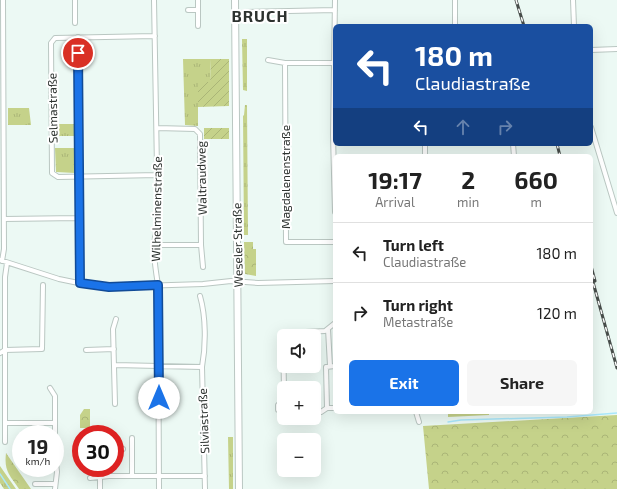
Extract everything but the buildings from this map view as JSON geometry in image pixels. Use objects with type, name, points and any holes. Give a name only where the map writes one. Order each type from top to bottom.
[{"type":"main road","name":"Weseler Straße","points":[[235,0],[239,489]]},
{"type":"street","points":[[3,0],[1,27],[4,249],[1,260],[80,283],[109,287],[237,281],[258,283],[333,281]]},
{"type":"street","points":[[75,0],[75,23]]},
{"type":"street","name":"Wilhelminenstraße","points":[[154,0],[158,175],[158,225],[155,234],[155,265],[158,285],[159,489]]},
{"type":"street","points":[[198,0],[198,26]]},
{"type":"street","points":[[335,0],[335,24]]},
{"type":"street","points":[[455,0],[455,24]]},
{"type":"street","points":[[573,0],[574,24]]},
{"type":"street","points":[[188,10],[198,10]]},
{"type":"street","points":[[245,12],[335,10]]},
{"type":"street","name":"Selmastraße","points":[[155,36],[55,38],[51,43],[52,173],[54,176],[158,175]]},
{"type":"street","points":[[78,37],[80,283]]},
{"type":"street","points":[[593,50],[617,49]]},
{"type":"street","points":[[268,60],[285,63],[333,63]]},
{"type":"street","name":"Magdalenenstraße","points":[[285,63],[286,242],[333,242]]},
{"type":"street","name":"Waltraudweg","points":[[157,128],[195,129],[200,134],[203,267]]},
{"type":"street","points":[[593,134],[617,213]]},
{"type":"street","points":[[4,219],[79,218]]},
{"type":"street","points":[[155,245],[202,245]]},
{"type":"street","points":[[5,442],[5,277],[8,263]]},
{"type":"street","points":[[0,353],[5,350],[42,349],[43,285]]},
{"type":"street","name":"Silviastraße","points":[[200,296],[203,308],[202,367],[205,489]]},
{"type":"street","points":[[115,404],[113,329],[116,319]]},
{"type":"street","points":[[284,381],[284,335],[288,331],[322,332],[333,325]]},
{"type":"street","points":[[327,408],[326,367],[330,366],[328,329]]},
{"type":"street","points":[[86,350],[114,349]]},
{"type":"street","points":[[115,366],[202,367]]},
{"type":"street","points":[[35,484],[55,487],[57,459],[55,452],[55,396],[50,388]]},
{"type":"street","points":[[0,391],[5,391]]},
{"type":"street","points":[[321,412],[327,408],[333,408]]},
{"type":"street","points":[[417,414],[420,422]]},
{"type":"street","points":[[5,423],[55,423]]},
{"type":"street","points":[[132,438],[132,475]]},
{"type":"street","points":[[124,475],[205,476]]},
{"type":"street","points":[[90,478],[100,477],[100,489]]},
{"type":"green space","points":[[242,39],[247,39],[247,91],[243,90]]},
{"type":"green space","points":[[183,59],[211,59],[210,82],[198,82],[198,126],[185,125]]},
{"type":"green space","points":[[211,59],[229,59],[229,106],[198,107],[198,82],[210,82]]},
{"type":"green space","points":[[245,105],[247,105],[248,235],[244,235],[243,116]]},
{"type":"green space","points":[[8,108],[29,108],[31,125],[8,125]]},
{"type":"green space","points":[[55,124],[76,124],[76,136],[55,136]]},
{"type":"green space","points":[[204,128],[229,128],[229,139],[204,139]]},
{"type":"green space","points":[[55,148],[77,148],[77,170],[75,173],[56,172]]},
{"type":"green space","points":[[244,242],[253,242],[253,249],[256,249],[256,276],[245,274]]},
{"type":"green space","points":[[84,409],[90,409],[90,425],[80,425],[80,415]]},
{"type":"green space","points":[[448,414],[489,414],[489,415],[448,417]]},
{"type":"green space","points":[[617,415],[617,489],[429,489],[423,426]]},
{"type":"green space","points":[[228,437],[233,437],[233,489],[229,489]]},
{"type":"green space","points":[[6,453],[12,462],[12,477],[23,477],[31,489],[19,489],[10,476]]},
{"type":"green space","points":[[0,466],[16,489],[4,489],[0,483]]},
{"type":"waterway","points":[[448,422],[461,420],[567,417],[617,413]]},
{"type":"waterway","points":[[0,474],[10,489]]},
{"type":"railway","points":[[516,0],[523,24]]},
{"type":"railway","points":[[558,146],[560,154]]},
{"type":"railway","points":[[593,274],[595,281]]},
{"type":"railway","points":[[593,282],[617,368]]},
{"type":"district","name":"BRUCH","points":[[260,15]]},
{"type":"route","points":[[78,53],[80,283],[109,287],[158,285],[159,398]]}]
